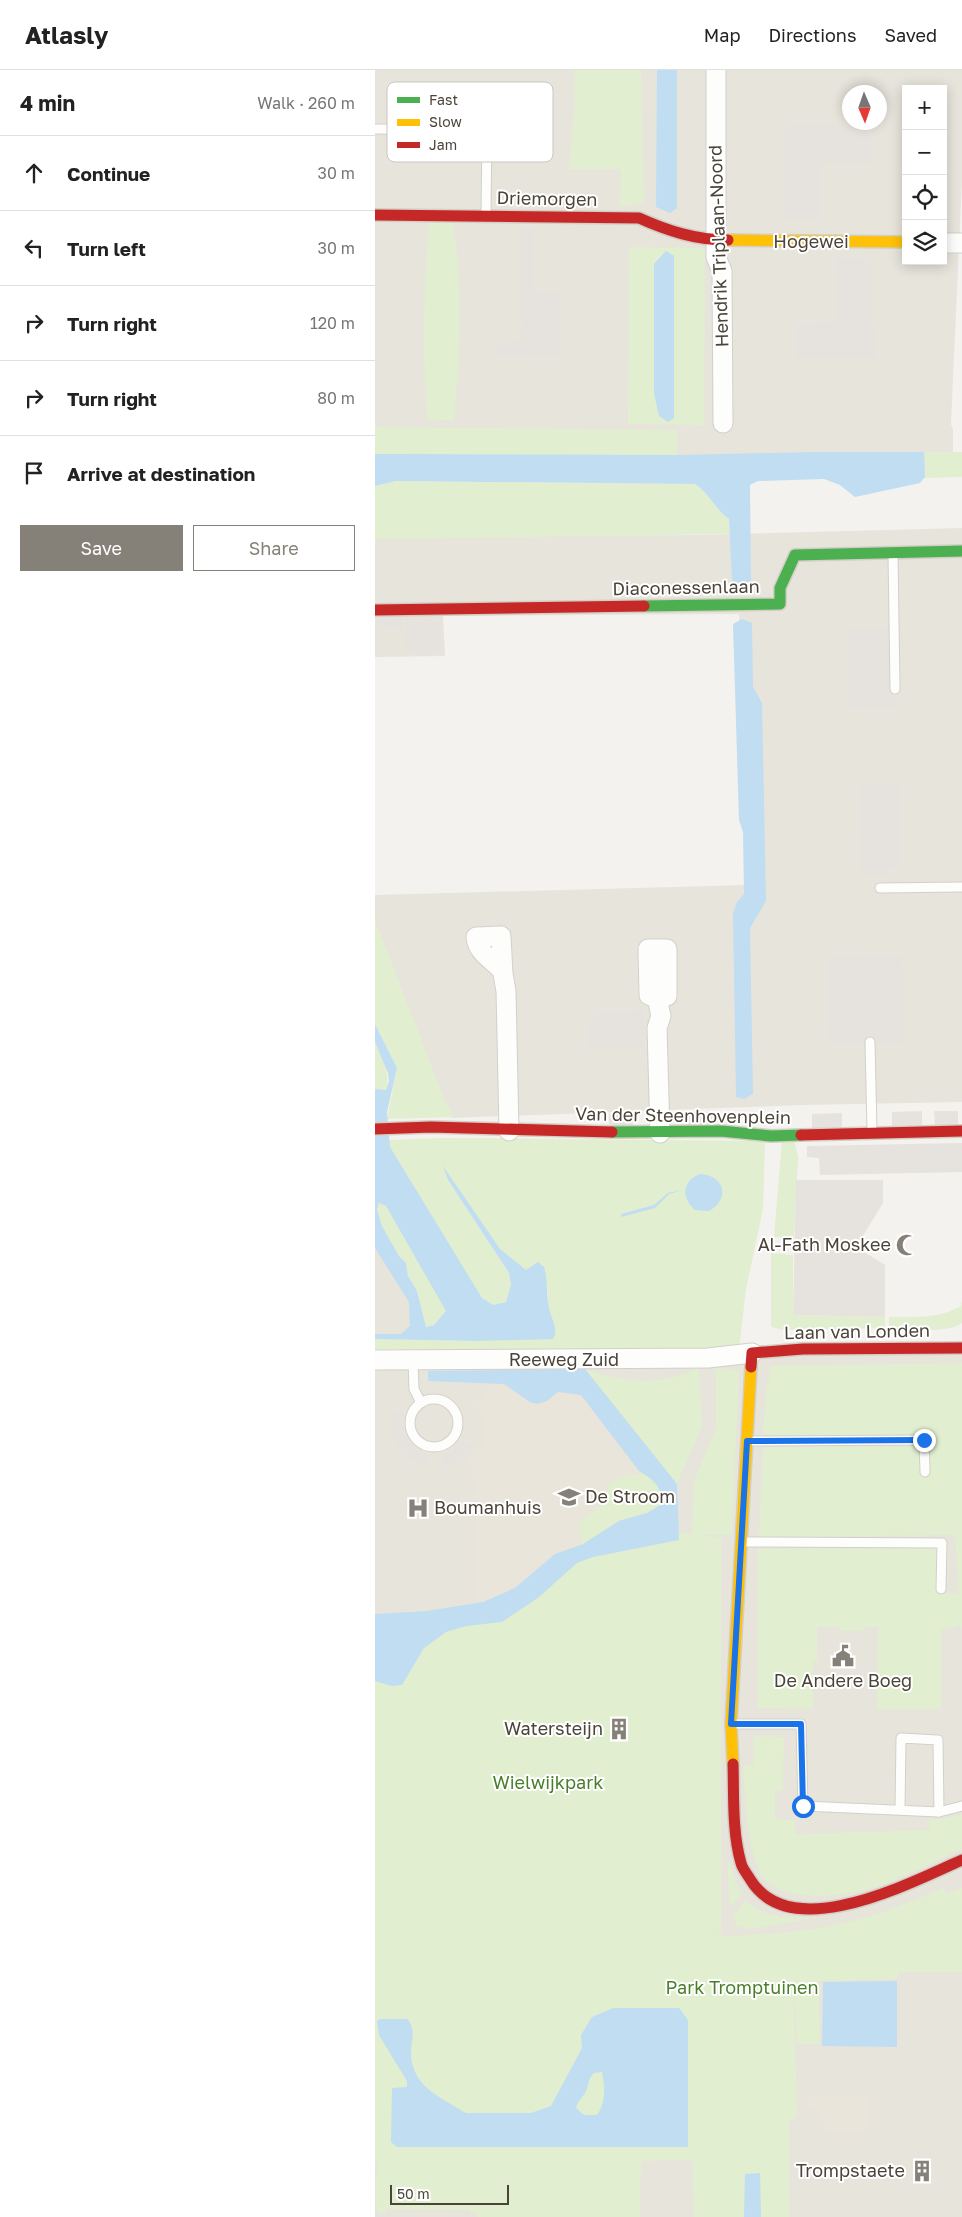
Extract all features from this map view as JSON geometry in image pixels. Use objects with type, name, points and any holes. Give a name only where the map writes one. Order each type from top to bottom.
[{"type":"street","name":"Hendrik Triplaan-Noord","points":[[716,70],[715,241],[716,257],[721,272],[723,422]]},
{"type":"street","name":"Driemorgen","points":[[375,215],[639,218],[666,230],[715,241]]},
{"type":"street","name":"Hogewei","points":[[715,241],[902,242]]},
{"type":"street","points":[[947,242],[962,243]]},
{"type":"street","name":"Diaconessenlaan","points":[[375,610],[779,604],[780,588],[795,555],[962,550]]},
{"type":"street","points":[[502,970],[506,991],[509,1131]]},
{"type":"street","points":[[657,998],[661,1016],[657,1028],[660,1133]]},
{"type":"street","name":"Van der Steenhovenplein","points":[[375,1129],[660,1133],[721,1131],[771,1136],[962,1131]]},
{"type":"street","name":"Laan van Londen","points":[[752,1353],[803,1349],[962,1348]]},
{"type":"street","points":[[752,1353],[731,1724],[731,1755],[739,1851],[746,1878],[764,1898],[783,1907],[800,1909],[827,1907],[867,1899],[962,1860]]},
{"type":"street","name":"Reeweg Zuid","points":[[375,1360],[708,1358],[752,1353]]},
{"type":"lane","points":[[486,216],[487,162]]},
{"type":"lane","points":[[893,552],[895,689]]},
{"type":"lane","points":[[880,888],[962,887]]},
{"type":"lane","points":[[870,1042],[873,1134]]},
{"type":"lane","points":[[413,1360],[415,1389],[421,1403]]},
{"type":"lane","points":[[437,1399],[452,1407],[457,1414],[457,1430],[447,1444],[433,1448],[419,1442],[414,1437],[410,1422],[415,1408],[421,1403],[437,1399]]},
{"type":"lane","points":[[747,1441],[924,1440],[925,1472]]},
{"type":"lane","points":[[741,1542],[942,1542],[941,1589]]},
{"type":"lane","points":[[731,1724],[801,1724],[803,1806],[939,1812],[962,1806]]},
{"type":"lane","points":[[900,1810],[901,1738],[938,1740],[939,1812]]},
{"type":"shaded area","points":[[375,70],[962,70],[962,181],[951,424],[953,429],[953,461],[375,464]]},
{"type":"shaded area","points":[[785,126],[842,126],[842,130],[873,130],[873,162],[821,162],[821,220],[784,220]]},
{"type":"shaded area","points":[[521,228],[534,228],[534,291],[561,291],[561,354],[495,355],[495,343],[522,342]]},
{"type":"shaded area","points":[[835,258],[871,258],[871,322],[876,323],[876,358],[796,358],[796,323],[835,322]]},
{"type":"shaded area","points":[[962,528],[962,1102],[803,1105],[451,1118],[375,955],[375,895],[746,885],[739,614],[443,616],[445,656],[375,657],[375,537],[700,535]]},
{"type":"shaded area","points":[[402,616],[403,629],[379,629],[379,617]]},
{"type":"shaded area","points":[[441,621],[441,651],[432,652],[432,655],[416,655],[415,652],[406,652],[405,622]]},
{"type":"shaded area","points":[[893,627],[895,706],[848,707],[847,628]]},
{"type":"shaded area","points":[[861,785],[899,785],[900,869],[889,869],[889,876],[862,876]]},
{"type":"shaded area","points":[[902,957],[904,1043],[830,1044],[828,958]]},
{"type":"shaded area","points":[[644,1010],[645,1047],[588,1048],[588,1024],[594,1023],[594,1011]]},
{"type":"shaded area","points":[[922,1111],[922,1125],[892,1126],[892,1112]]},
{"type":"shaded area","points":[[934,1111],[958,1111],[958,1125],[935,1125]]},
{"type":"shaded area","points":[[712,1112],[712,1126],[688,1126],[688,1113]]},
{"type":"shaded area","points":[[632,1113],[633,1127],[609,1127],[609,1114]]},
{"type":"shaded area","points":[[842,1113],[842,1127],[812,1128],[812,1114]]},
{"type":"shaded area","points":[[962,1143],[962,1172],[820,1175],[819,1158],[807,1157],[807,1146]]},
{"type":"shaded area","points":[[796,1180],[883,1180],[883,1203],[856,1247],[885,1265],[885,1317],[793,1315]]},
{"type":"shaded area","points":[[375,1240],[418,1313],[412,1334],[375,1336]]},
{"type":"shaded area","points":[[962,1354],[962,2217],[375,2217],[375,1361]]},
{"type":"shaded area","name":"De Stroom","points":[[495,1382],[509,1386],[529,1402],[537,1404],[547,1401],[558,1392],[581,1395],[639,1471],[652,1479],[582,1545],[555,1554],[508,1591],[482,1602],[476,1596],[477,1482],[466,1459],[485,1449],[483,1412],[476,1404]]},
{"type":"shaded area","points":[[403,1410],[404,1433],[408,1442],[418,1452],[429,1456],[428,1466],[414,1462],[400,1449],[393,1435],[391,1411]]},
{"type":"shaded area","points":[[462,1440],[473,1446],[455,1462],[443,1467],[441,1455],[453,1451]]},
{"type":"shaded area","points":[[808,2096],[868,2096],[867,2131],[826,2132],[820,2110],[808,2110]]},
{"type":"green space","points":[[574,70],[641,70],[644,202],[620,207],[621,169],[569,169],[575,101]]},
{"type":"green space","points":[[429,222],[453,222],[458,271],[460,321],[454,420],[428,421],[424,371],[424,321]]},
{"type":"green space","points":[[629,247],[705,248],[704,425],[628,424]]},
{"type":"green space","points":[[375,427],[677,430],[677,455],[375,454]]},
{"type":"green space","points":[[924,452],[962,452],[962,477],[924,478]]},
{"type":"green space","points":[[396,481],[695,484],[729,519],[730,534],[375,539],[375,486]]},
{"type":"green space","points":[[375,920],[445,1101],[454,1117],[387,1119],[397,1068],[375,1024]]},
{"type":"green space","points":[[375,1042],[387,1072],[386,1091],[375,1089]]},
{"type":"green space","points":[[443,1138],[765,1141],[763,1209],[746,1289],[739,1350],[712,1353],[375,1349],[375,1339],[474,1341],[555,1328],[548,1306],[548,1292],[497,1249],[444,1168],[448,1180],[509,1273],[511,1285],[506,1302],[493,1305],[482,1298],[389,1147],[389,1140]]},
{"type":"green space","points":[[782,1140],[794,1140],[798,1157],[794,1239],[774,1237]]},
{"type":"green space","points":[[379,1203],[386,1206],[447,1311],[434,1325],[426,1327],[417,1291],[408,1276],[406,1263],[399,1256],[382,1226],[377,1210]]},
{"type":"green space","points":[[771,1253],[793,1255],[793,1315],[885,1317],[885,1328],[784,1330],[771,1327]]},
{"type":"green space","points":[[962,1301],[962,1323],[956,1326],[938,1330],[889,1328],[889,1317],[935,1315],[961,1306]]},
{"type":"green space","points":[[962,1363],[962,1628],[958,1625],[954,1628],[941,1629],[941,1709],[877,1709],[878,1627],[864,1627],[864,1631],[840,1631],[839,1627],[817,1627],[817,1661],[813,1662],[813,1709],[758,1708],[758,1549],[939,1548],[940,1591],[959,1595],[955,1535],[759,1537],[763,1447],[922,1446],[929,1434],[770,1436],[763,1432],[766,1394],[771,1366]]},
{"type":"green space","points":[[699,1368],[702,1426],[677,1484],[585,1369],[629,1380],[642,1381],[669,1378]]},
{"type":"green space","name":"Wielwijkpark","points":[[716,1368],[731,1369],[739,1372],[732,1535],[702,1535],[721,1538],[721,1935],[712,1936],[769,1934],[846,1923],[894,1908],[944,1888],[946,1894],[962,1888],[962,1972],[900,1972],[896,1979],[818,1981],[820,2044],[797,2044],[793,1974],[797,2110],[796,2119],[789,2119],[789,2217],[694,2217],[692,2160],[641,2161],[640,2217],[477,2217],[477,2213],[470,2213],[470,2210],[386,2209],[385,2213],[378,2213],[376,2173],[378,2164],[375,2162],[375,1624],[442,1632],[648,1527],[692,1534],[694,1481],[716,1428]]},
{"type":"green space","points":[[643,1473],[652,1479],[657,1486],[661,1493],[662,1504],[647,1513],[619,1521],[582,1545],[579,1523],[607,1500],[609,1483],[624,1476]]},
{"type":"green space","points":[[754,1736],[784,1737],[783,1790],[775,1790],[775,1819],[795,1820],[796,1834],[929,1830],[930,1819],[941,1819],[962,1814],[962,1849],[892,1881],[857,1892],[813,1896],[784,1891],[772,1885],[763,1877],[753,1855],[748,1824],[743,1766],[753,1764]]},
{"type":"green space","points":[[727,1858],[741,1895],[730,1906]]},
{"type":"green space","points":[[746,1901],[763,1912],[772,1915],[822,1917],[749,1929],[736,1926],[733,1915]]},
{"type":"water","points":[[657,70],[677,70],[677,208],[670,213],[656,207]]},
{"type":"water","points":[[666,251],[674,256],[674,418],[668,422],[659,416],[654,393],[654,264]]},
{"type":"water","points":[[924,452],[925,477],[920,483],[855,497],[840,485],[824,479],[758,481],[750,485],[751,584],[749,585],[735,585],[732,580],[729,519],[695,484],[396,481],[375,486],[375,454],[677,455]]},
{"type":"water","points":[[742,619],[752,623],[753,687],[762,703],[766,901],[750,928],[753,1094],[744,1099],[736,1097],[733,914],[737,902],[744,894],[743,832],[739,820],[733,624]]},
{"type":"water","points":[[375,1024],[397,1068],[387,1112],[390,1147],[482,1298],[493,1305],[506,1302],[511,1285],[509,1273],[448,1180],[443,1166],[500,1249],[526,1270],[538,1262],[544,1267],[549,1308],[555,1328],[553,1339],[474,1341],[375,1339],[375,1334],[401,1334],[410,1326],[409,1302],[375,1248],[375,1089],[386,1090],[389,1081],[388,1073],[375,1042]],"holes":[[[379,1203],[386,1206],[446,1311],[434,1325],[426,1327],[417,1291],[408,1276],[406,1263],[399,1256],[382,1226],[377,1210]]]},
{"type":"water","points":[[700,1174],[708,1175],[715,1179],[722,1188],[720,1200],[709,1211],[695,1210],[687,1200],[685,1190],[687,1185],[694,1177]]},
{"type":"water","points":[[683,1190],[669,1194],[655,1208],[621,1217],[621,1214],[654,1205],[668,1193]]},
{"type":"water","points":[[585,1369],[677,1484],[679,1540],[593,1557],[577,1563],[539,1597],[502,1622],[466,1626],[446,1632],[424,1648],[402,1685],[392,1686],[375,1681],[375,1614],[427,1611],[483,1602],[515,1588],[555,1554],[583,1544],[619,1521],[647,1513],[662,1504],[660,1492],[656,1484],[639,1471],[581,1395],[558,1392],[547,1401],[537,1404],[530,1402],[504,1384],[428,1381],[428,1371]]},
{"type":"water","points":[[897,1981],[897,2047],[822,2046],[823,1982]]},
{"type":"water","points":[[613,2008],[679,2008],[688,2020],[688,2147],[397,2147],[391,2142],[392,2088],[407,2087],[407,2081],[379,2035],[377,2021],[380,2019],[408,2019],[413,2033],[411,2057],[413,2068],[423,2084],[445,2101],[466,2113],[531,2113],[551,2106],[582,2048],[581,2035],[592,2017]],"holes":[[[602,2072],[604,2094],[600,2110],[597,2115],[584,2115],[576,2108],[585,2093],[590,2078],[594,2073]]]},
{"type":"water","points":[[760,2173],[761,2217],[744,2217],[745,2174]]},
{"type":"traffic: fast","points":[[644,606],[780,604],[780,588],[795,555],[962,551]]},
{"type":"traffic: fast","points":[[612,1132],[721,1131],[771,1136],[801,1135]]},
{"type":"traffic: slow","points":[[728,240],[902,242]]},
{"type":"traffic: slow","points":[[733,1764],[731,1724],[751,1367]]},
{"type":"traffic: jam","points":[[375,215],[639,218],[682,234],[716,240],[728,240]]},
{"type":"traffic: jam","points":[[375,610],[644,606]]},
{"type":"traffic: jam","points":[[375,1129],[431,1127],[612,1132]]},
{"type":"traffic: jam","points":[[801,1135],[962,1131]]},
{"type":"traffic: jam","points":[[751,1367],[752,1353],[803,1349],[962,1348]]},
{"type":"traffic: jam","points":[[733,1764],[735,1826],[741,1863],[750,1879],[768,1898],[793,1908],[821,1908],[851,1903],[883,1894],[962,1860]]},
{"type":"place","name":"Al-Fath Moskee","points":[[907,1245]]},
{"type":"place","name":"De Stroom","points":[[569,1497]]},
{"type":"place","name":"Boumanhuis","points":[[418,1508]]},
{"type":"place","name":"De Andere Boeg","points":[[843,1656]]},
{"type":"place","name":"Watersteijn","points":[[619,1729]]},
{"type":"place","name":"Trompstaete","points":[[922,2171]]},
{"type":"route","points":[[803,1806],[801,1724],[731,1724],[747,1441],[924,1440]]},
{"type":"park label","name":"Park Tromptuinen","points":[[742,1988]]}]
